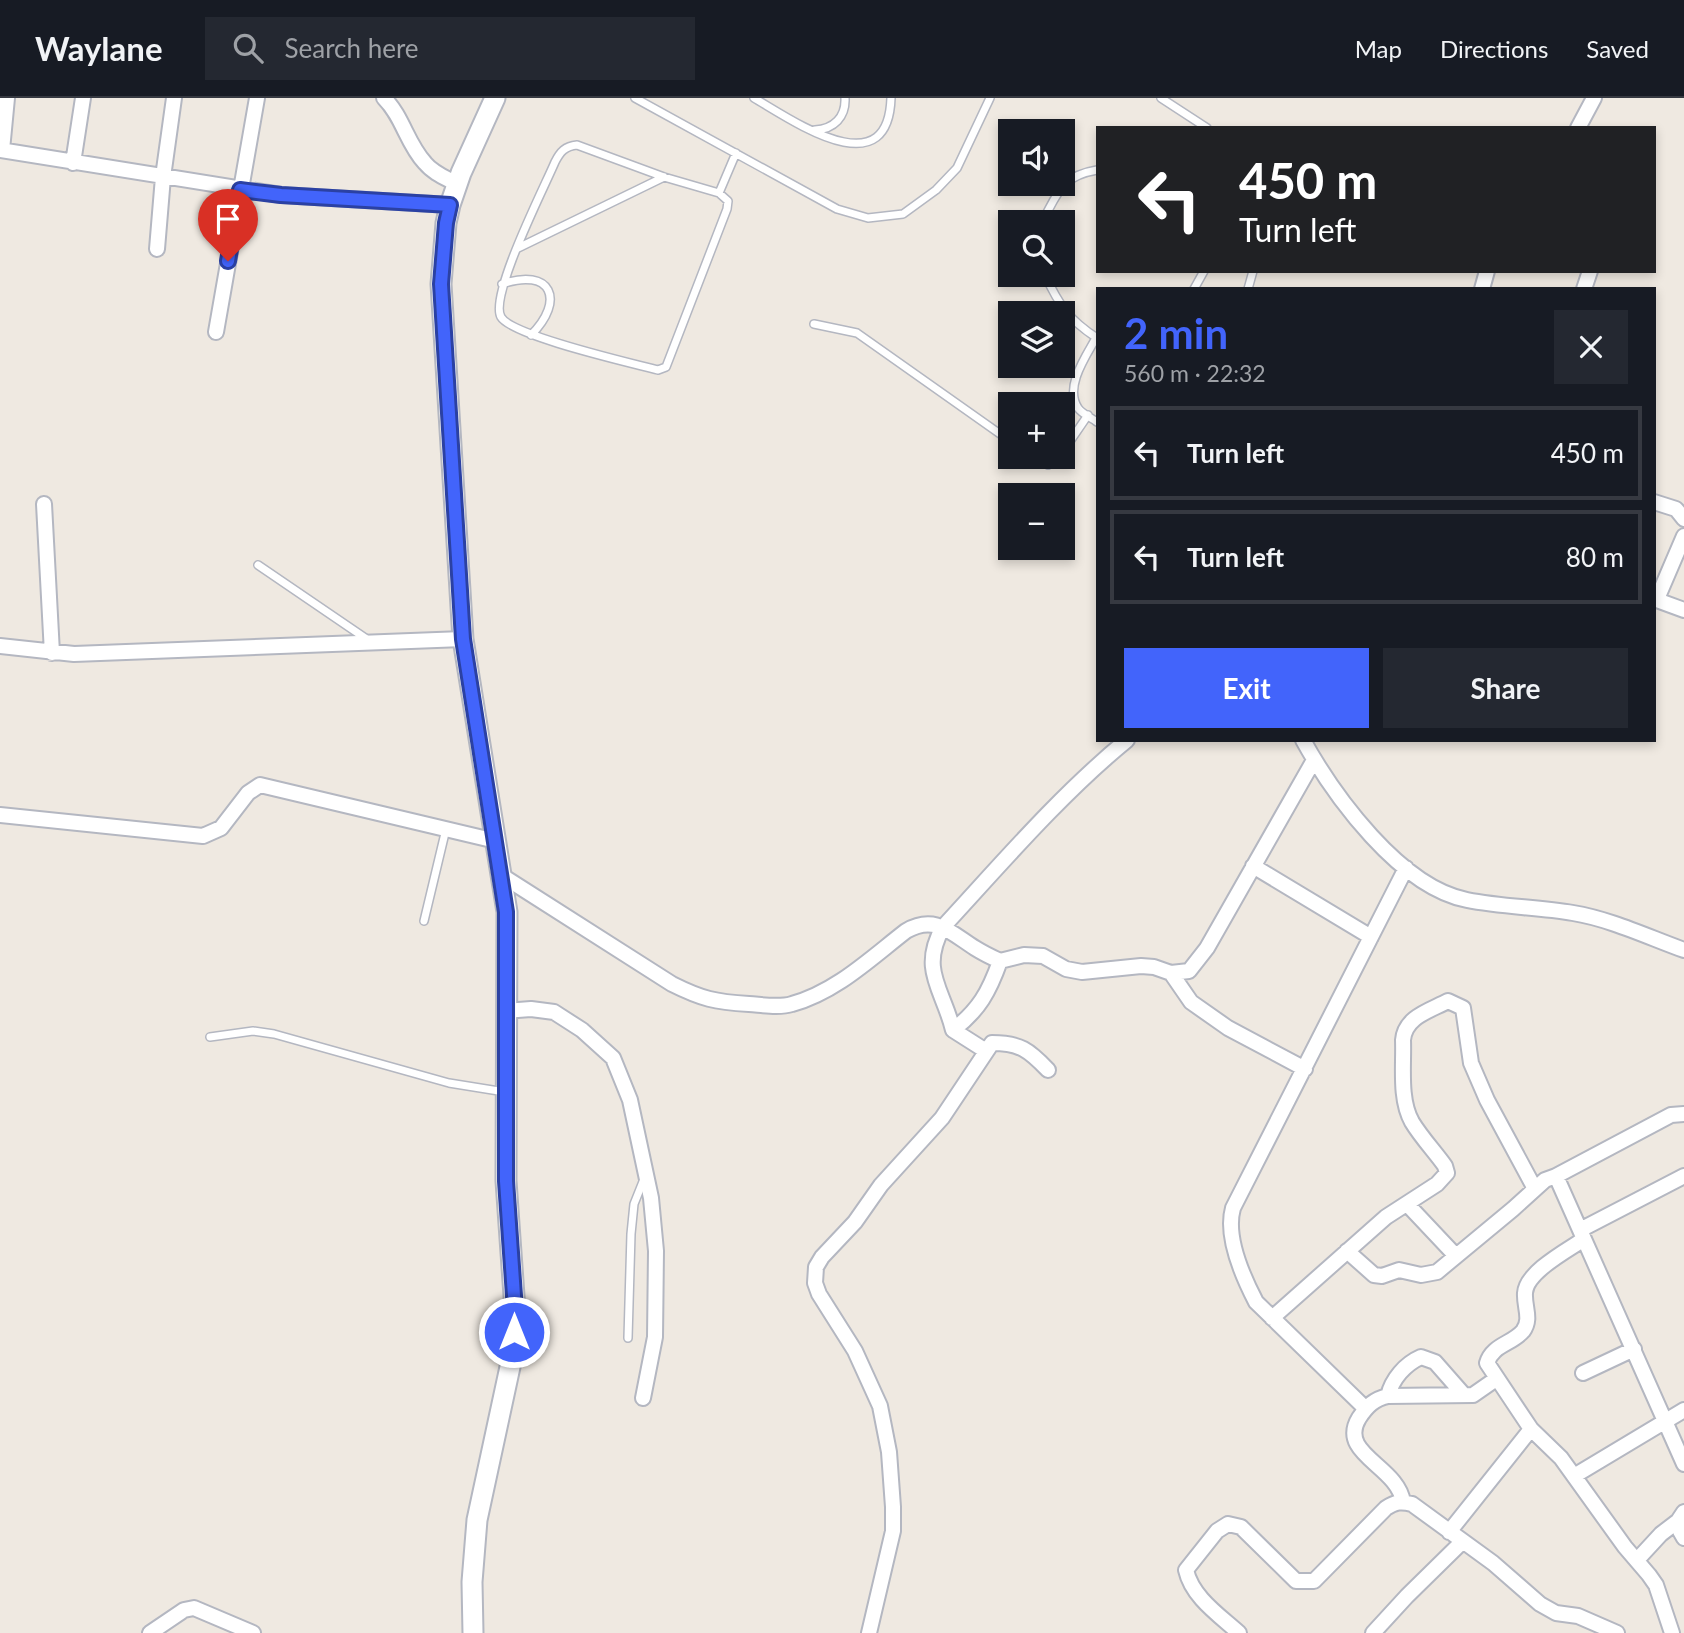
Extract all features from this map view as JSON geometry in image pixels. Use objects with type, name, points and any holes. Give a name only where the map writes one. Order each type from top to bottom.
[{"type":"street","points":[[7,98],[1,150],[240,190],[450,205]]},
{"type":"street","points":[[74,163],[83,98]]},
{"type":"street","points":[[157,249],[174,98]]},
{"type":"street","points":[[216,332],[257,98]]},
{"type":"street","points":[[384,98],[399,117],[424,163],[457,184]]},
{"type":"street","points":[[473,1633],[472,1582],[477,1520],[513,1353],[515,1310],[506,1181],[506,912],[463,639],[441,284],[450,205],[495,98]]},
{"type":"street","points":[[1579,126],[1594,98]]},
{"type":"street","points":[[1656,503],[1676,509],[1684,519]]},
{"type":"street","points":[[44,504],[52,653]]},
{"type":"street","points":[[1684,536],[1656,599],[1684,610]]},
{"type":"street","points":[[0,646],[74,654],[463,639]]},
{"type":"street","points":[[986,1051],[953,1030],[947,1006],[935,985],[932,959],[936,939],[943,927],[1098,764],[1125,742]]},
{"type":"street","points":[[1304,742],[1360,824],[1406,868],[1436,888],[1465,900],[1574,913],[1684,950]]},
{"type":"street","points":[[501,875],[672,984],[701,999],[718,1003],[777,1006],[792,1004],[848,976],[915,925],[927,924],[943,927],[977,950],[1000,961],[1024,955],[1043,956],[1066,969],[1082,972],[1141,966],[1171,973],[1189,971],[1207,948],[1314,760]]},
{"type":"street","points":[[0,815],[204,836],[221,828],[248,793],[260,785],[496,841]]},
{"type":"street","points":[[1253,866],[1371,937]]},
{"type":"street","points":[[1366,1408],[1256,1302],[1230,1231],[1229,1221],[1233,1208],[1406,868]]},
{"type":"street","points":[[953,1030],[974,1013],[1000,961]]},
{"type":"street","points":[[1171,973],[1191,1002],[1228,1028],[1305,1069]]},
{"type":"street","points":[[1272,1318],[1386,1217],[1437,1184],[1447,1173],[1446,1166],[1412,1122],[1408,1112],[1405,1100],[1404,1030],[1414,1019],[1448,1001],[1457,1003],[1463,1009],[1471,1063],[1487,1100],[1535,1189]]},
{"type":"street","points":[[505,1011],[531,1009],[554,1012],[582,1030],[613,1058],[630,1100],[652,1198],[656,1251],[655,1337],[643,1398]]},
{"type":"street","points":[[869,1633],[893,1531],[889,1452],[880,1406],[855,1351],[819,1294],[815,1283],[816,1267],[822,1256],[855,1222],[881,1185],[942,1118],[992,1043],[1013,1043],[1024,1048],[1048,1070]]},
{"type":"street","points":[[1348,1251],[1369,1272],[1382,1276],[1399,1270],[1429,1275],[1437,1272],[1545,1180],[1671,1115],[1684,1114]]},
{"type":"street","points":[[1556,1176],[1684,1464]]},
{"type":"street","points":[[1672,1633],[1656,1585],[1561,1458],[1531,1429],[1487,1363],[1495,1349],[1520,1335],[1526,1326],[1528,1321],[1525,1291],[1533,1277],[1582,1234],[1684,1176]]},
{"type":"street","points":[[1407,1204],[1456,1256]]},
{"type":"street","points":[[1583,1373],[1634,1349]]},
{"type":"street","points":[[1388,1396],[1395,1378],[1413,1360],[1421,1357],[1435,1362],[1464,1395]]},
{"type":"street","points":[[1403,1502],[1401,1490],[1359,1449],[1354,1439],[1356,1423],[1366,1408],[1378,1398],[1388,1396],[1479,1393],[1496,1379]]},
{"type":"street","points":[[1574,1476],[1684,1410]]},
{"type":"street","points":[[1449,1532],[1531,1429]]},
{"type":"street","points":[[1239,1633],[1208,1606],[1189,1581],[1186,1570],[1217,1531],[1228,1524],[1241,1527],[1296,1581],[1314,1581],[1386,1508],[1403,1502],[1412,1504],[1493,1563],[1540,1604],[1556,1613],[1578,1616],[1618,1633]]},
{"type":"street","points":[[1637,1560],[1681,1516]]},
{"type":"street","points":[[1681,1516],[1680,1531],[1684,1538]]},
{"type":"street","points":[[1373,1633],[1462,1542]]},
{"type":"street","points":[[150,1633],[184,1610],[194,1608],[253,1633]]},
{"type":"lane","points":[[635,98],[837,209],[868,218],[903,214],[936,190],[957,168],[990,98]]},
{"type":"lane","points":[[754,98],[811,131],[844,143],[867,143],[881,132],[891,112],[891,98]]},
{"type":"lane","points":[[811,131],[825,129],[838,121],[845,107],[845,98]]},
{"type":"lane","points":[[1161,98],[1204,126]]},
{"type":"lane","points":[[577,145],[664,177],[719,193],[727,201],[727,209],[666,368],[658,370],[531,335],[510,326],[502,318],[498,307],[502,284],[559,153],[569,146],[577,145]]},
{"type":"lane","points":[[719,193],[736,153]]},
{"type":"lane","points":[[1048,210],[1061,186],[1071,178],[1096,170]]},
{"type":"lane","points":[[518,248],[664,177]]},
{"type":"lane","points":[[502,284],[520,278],[536,280],[548,288],[552,304],[544,321],[531,335]]},
{"type":"lane","points":[[1051,287],[1069,318],[1096,337]]},
{"type":"lane","points":[[814,324],[857,333],[998,433]]},
{"type":"lane","points":[[1096,340],[1079,369],[1073,390],[1078,408],[1096,421]]},
{"type":"lane","points":[[1075,433],[1087,415]]},
{"type":"lane","points":[[258,565],[371,643]]},
{"type":"lane","points":[[424,921],[446,829]]},
{"type":"lane","points":[[210,1037],[253,1031],[274,1034],[449,1083],[506,1092]]},
{"type":"lane","points":[[628,1338],[634,1204],[646,1175]]},
{"type":"route","points":[[228,261],[240,190],[450,205],[441,284],[463,639],[506,912],[506,1181],[515,1310],[514,1332]]}]
